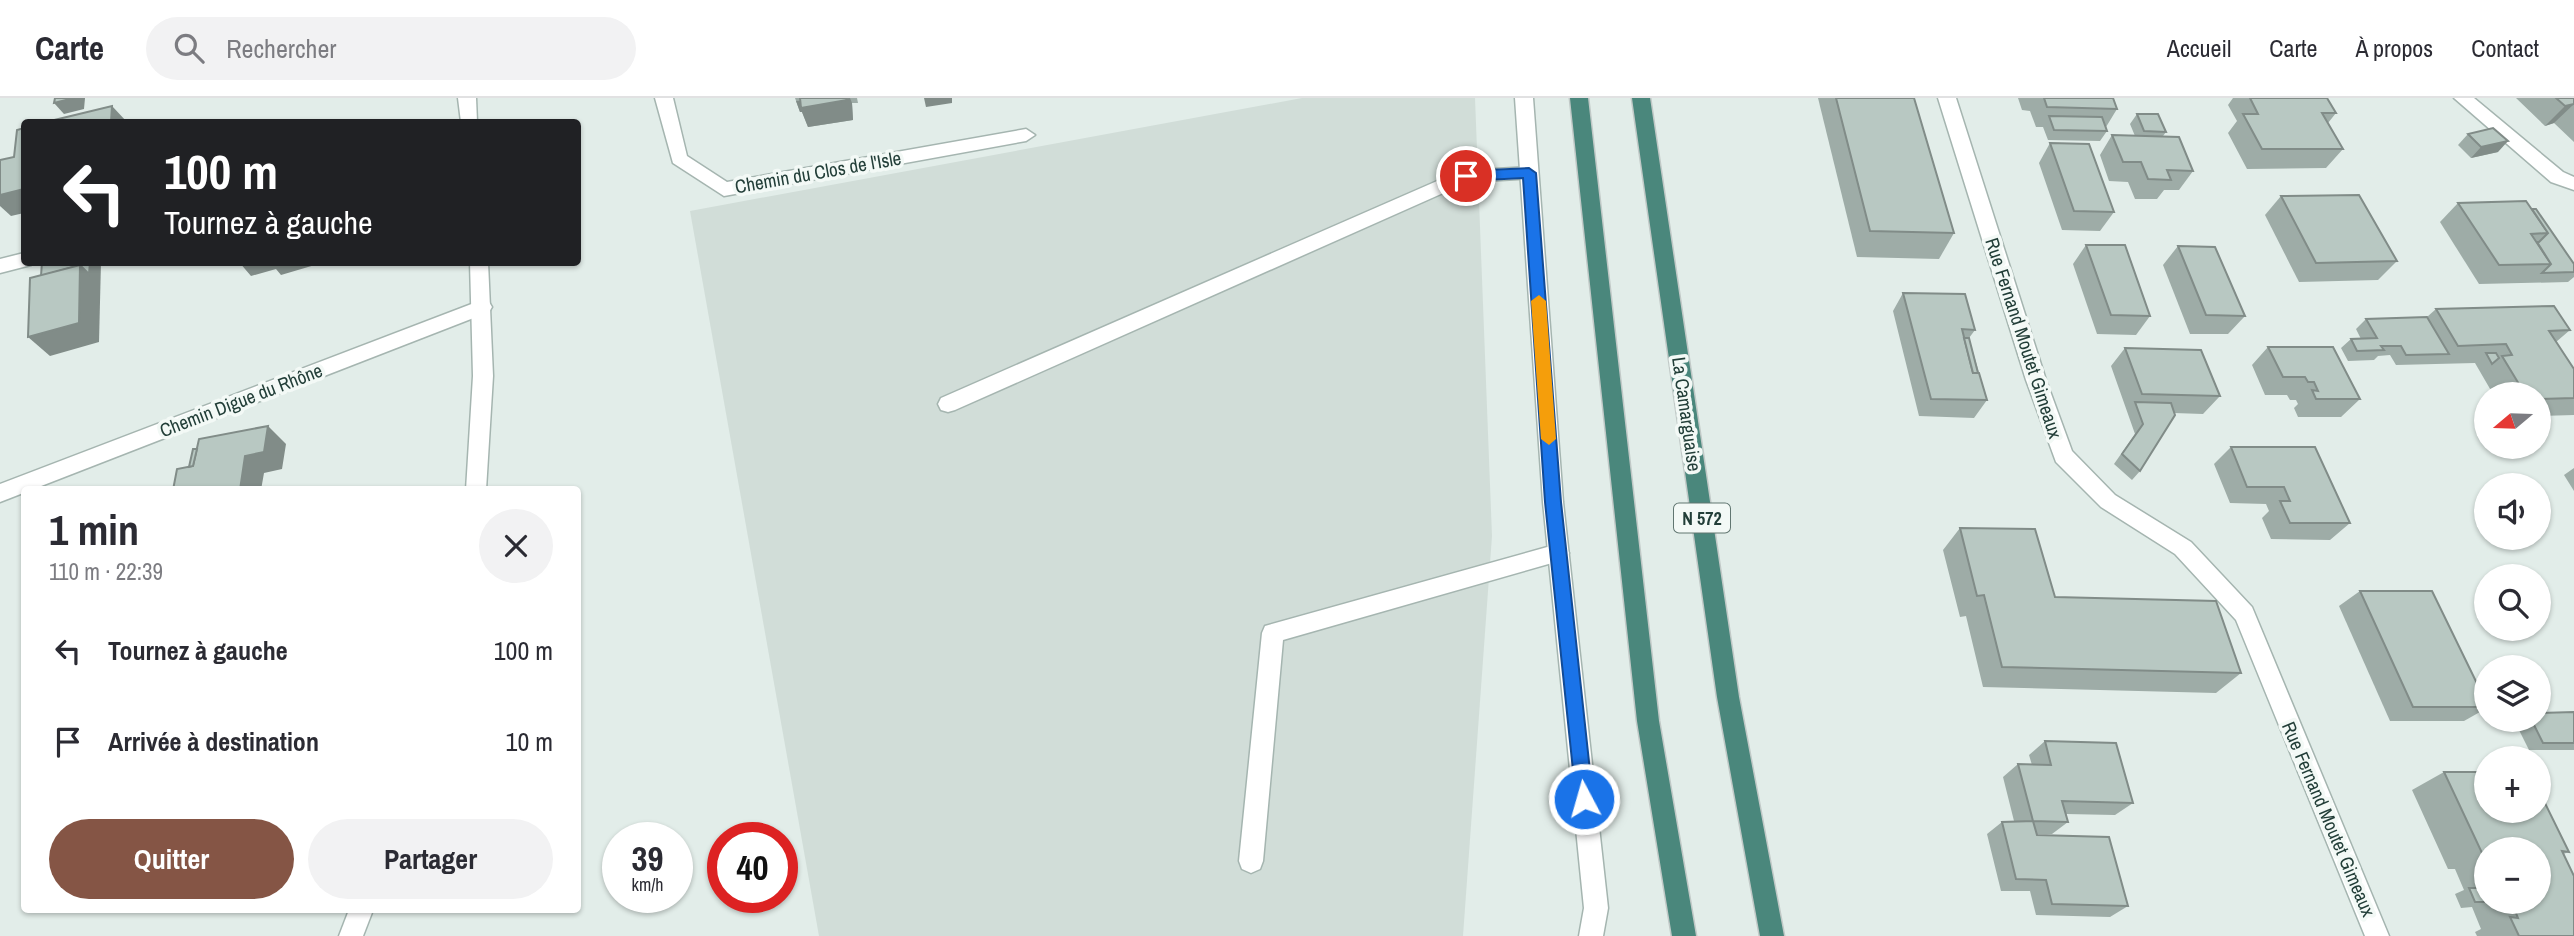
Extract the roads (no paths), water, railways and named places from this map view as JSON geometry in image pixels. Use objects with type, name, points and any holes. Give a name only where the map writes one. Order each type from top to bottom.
[{"type":"highway","points":[[1579,98],[1648,720],[1684,936]]},
{"type":"highway","name":"La Camarguaise","points":[[1641,98],[1728,697],[1772,936]]},
{"type":"street","points":[[467,98],[469,119]]},
{"type":"street","name":"Chemin du Clos de l'Isle","points":[[664,98],[679,159],[724,189],[1026,135]]},
{"type":"street","points":[[1524,98],[1558,553],[1596,908],[1591,936]]},
{"type":"street","name":"Rue Fernand Moutet Gimeaux","points":[[1947,98],[2032,368],[2063,456],[2108,501],[2183,548],[2244,614],[2377,936]]},
{"type":"street","points":[[2463,98],[2557,177],[2574,184]]},
{"type":"street","points":[[948,404],[1466,176],[1529,173]]},
{"type":"street","points":[[0,266],[21,261]]},
{"type":"street","points":[[476,486],[481,447],[482,307],[479,266]]},
{"type":"street","name":"Chemin Digue du Rhône","points":[[0,493],[482,307]]},
{"type":"street","points":[[1251,862],[1273,633],[1558,553]]},
{"type":"street","points":[[352,936],[359,913]]}]
